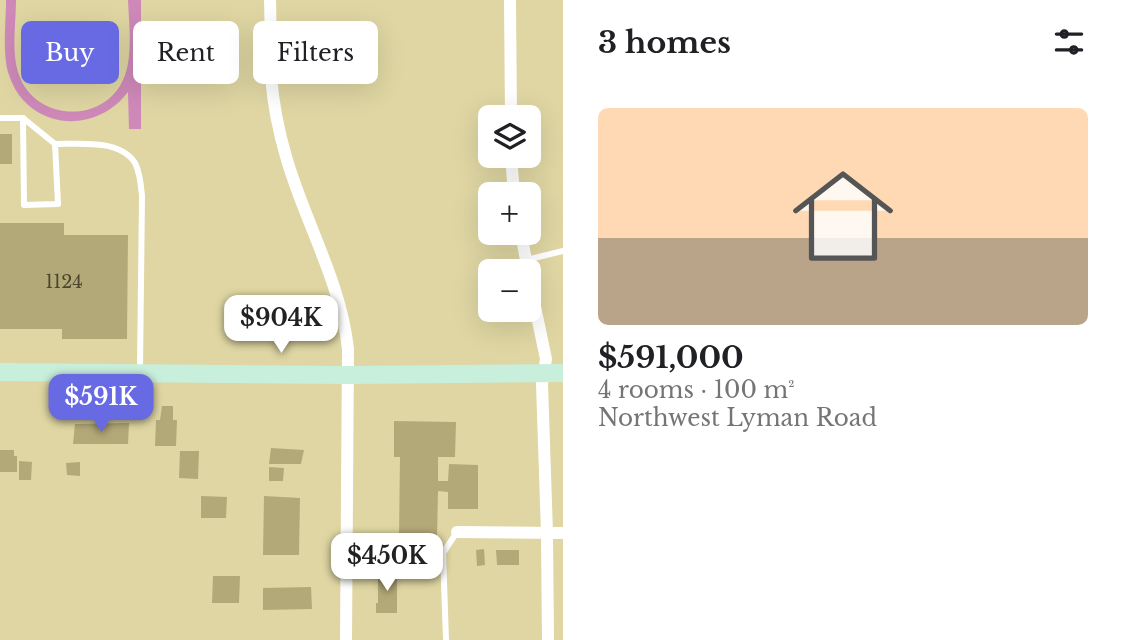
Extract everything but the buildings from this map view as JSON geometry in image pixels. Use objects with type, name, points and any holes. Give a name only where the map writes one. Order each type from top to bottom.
[{"type":"street","points":[[270,0],[271,75],[279,131],[288,163],[340,301],[347,337],[346,640]]},
{"type":"street","points":[[510,0],[511,105]]},
{"type":"street","points":[[539,322],[546,359],[542,384],[548,640]]},
{"type":"street","points":[[0,372],[348,375],[563,373]]},
{"type":"street","points":[[457,532],[563,533]]},
{"type":"lane","points":[[0,118],[23,118],[55,144],[98,144],[119,149],[134,162],[142,196],[140,372]]},
{"type":"lane","points":[[23,118],[24,205],[58,204],[55,144]]},
{"type":"lane","points":[[541,262],[563,251]]},
{"type":"lane","points":[[446,640],[443,553],[457,532]]},
{"type":"shaded area","points":[[6,0],[16,0],[15,57],[21,84],[38,101],[52,108],[83,111],[111,97],[121,84],[129,55],[128,0],[141,0],[141,21],[133,21],[133,84],[141,84],[141,129],[129,129],[128,92],[114,106],[98,116],[63,121],[46,116],[31,107],[18,93],[9,75],[5,48]]}]
